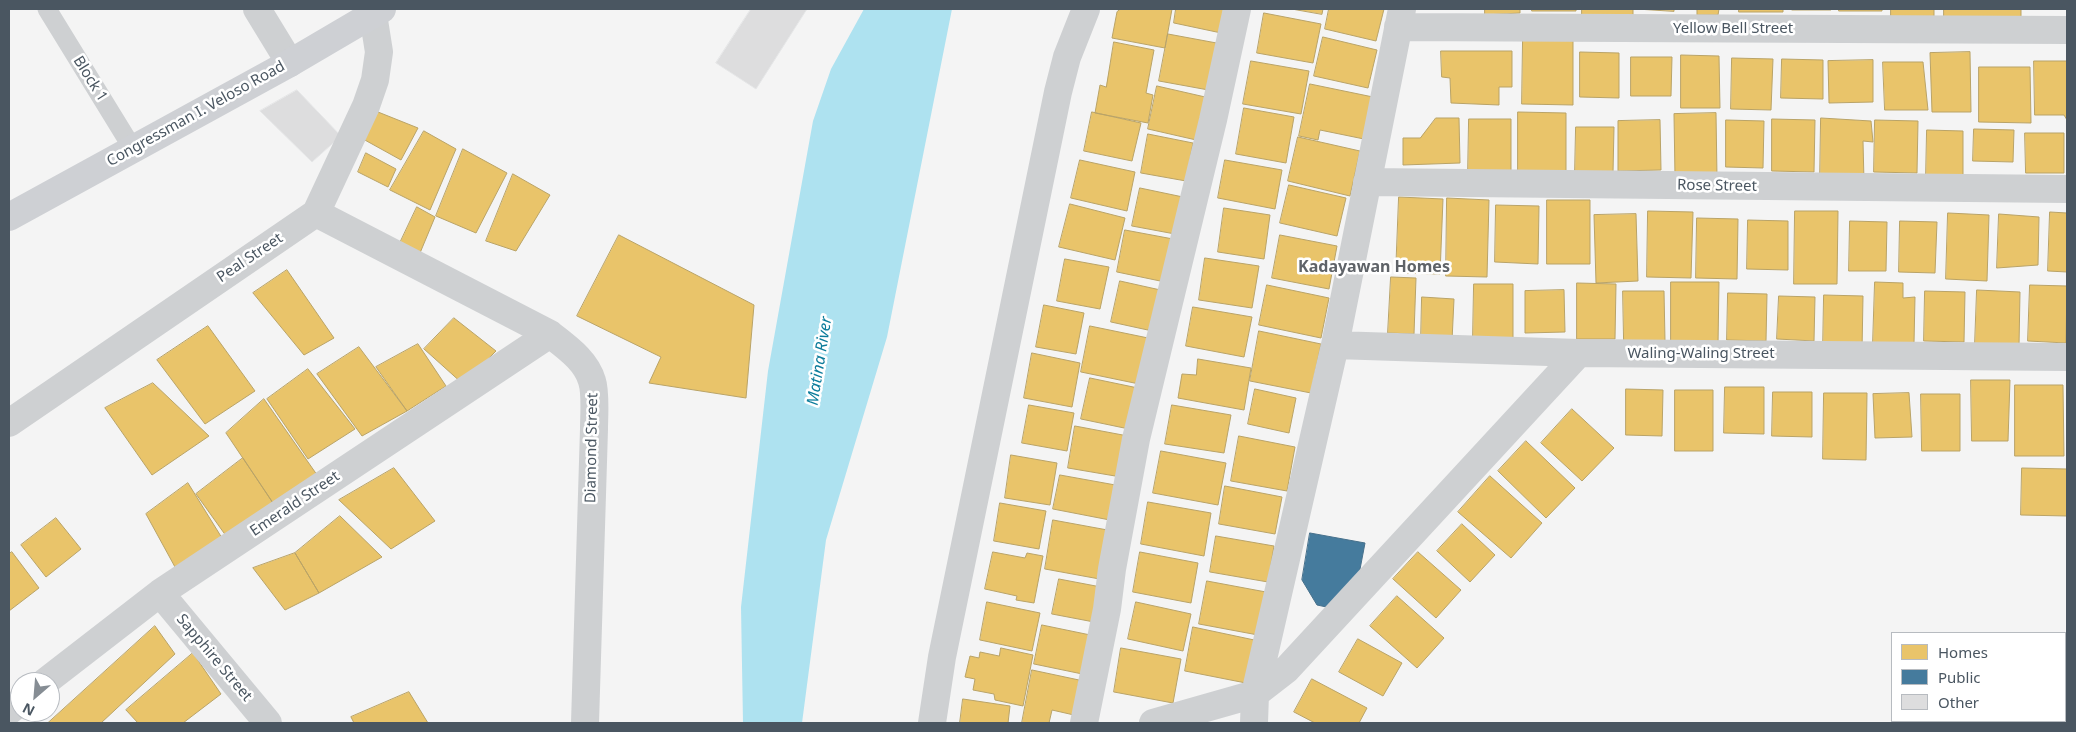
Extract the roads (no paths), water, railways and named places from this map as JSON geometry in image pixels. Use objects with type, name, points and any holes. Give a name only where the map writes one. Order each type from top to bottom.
[{"type":"main road","name":"Congressman I. Veloso Road","points":[[9,217],[290,63],[377,12]]},
{"type":"street","points":[[257,9],[290,63]]},
{"type":"street","points":[[932,723],[942,658],[1058,92],[1066,58],[1086,9]]},
{"type":"street","points":[[1084,723],[1107,609],[1112,569],[1136,439],[1213,120],[1237,9]]},
{"type":"street","points":[[316,213],[366,106],[375,80],[379,52],[377,12]]},
{"type":"street","points":[[1254,723],[1255,694],[1334,345],[1400,18]]},
{"type":"street","name":"Yellow Bell Street","points":[[1400,18],[2067,30]]},
{"type":"street","name":"Rose Street","points":[[1367,182],[2067,189]]},
{"type":"street","name":"Diamond Street","points":[[316,213],[550,334],[576,356],[586,368],[593,382],[594,429],[585,723]]},
{"type":"street","name":"Peal Street","points":[[9,423],[316,213]]},
{"type":"street","name":"Emerald Street","points":[[58,672],[160,593],[550,334]]},
{"type":"street","name":"Waling-Waling Street","points":[[1334,345],[1580,352],[2067,357]]},
{"type":"street","points":[[1153,723],[1255,694],[1286,670],[1580,352]]},
{"type":"street","name":"Sapphire Street","points":[[160,593],[268,723]]},
{"type":"lane","name":"Block 1","points":[[47,9],[133,149]]},
{"type":"water","name":"Matina River","points":[[864,9],[952,9],[887,337],[826,540],[802,723],[743,723],[741,607],[768,371],[813,121],[831,69]]},
{"type":"district","name":"Kadayawan Homes","points":[[1374,267]]}]
